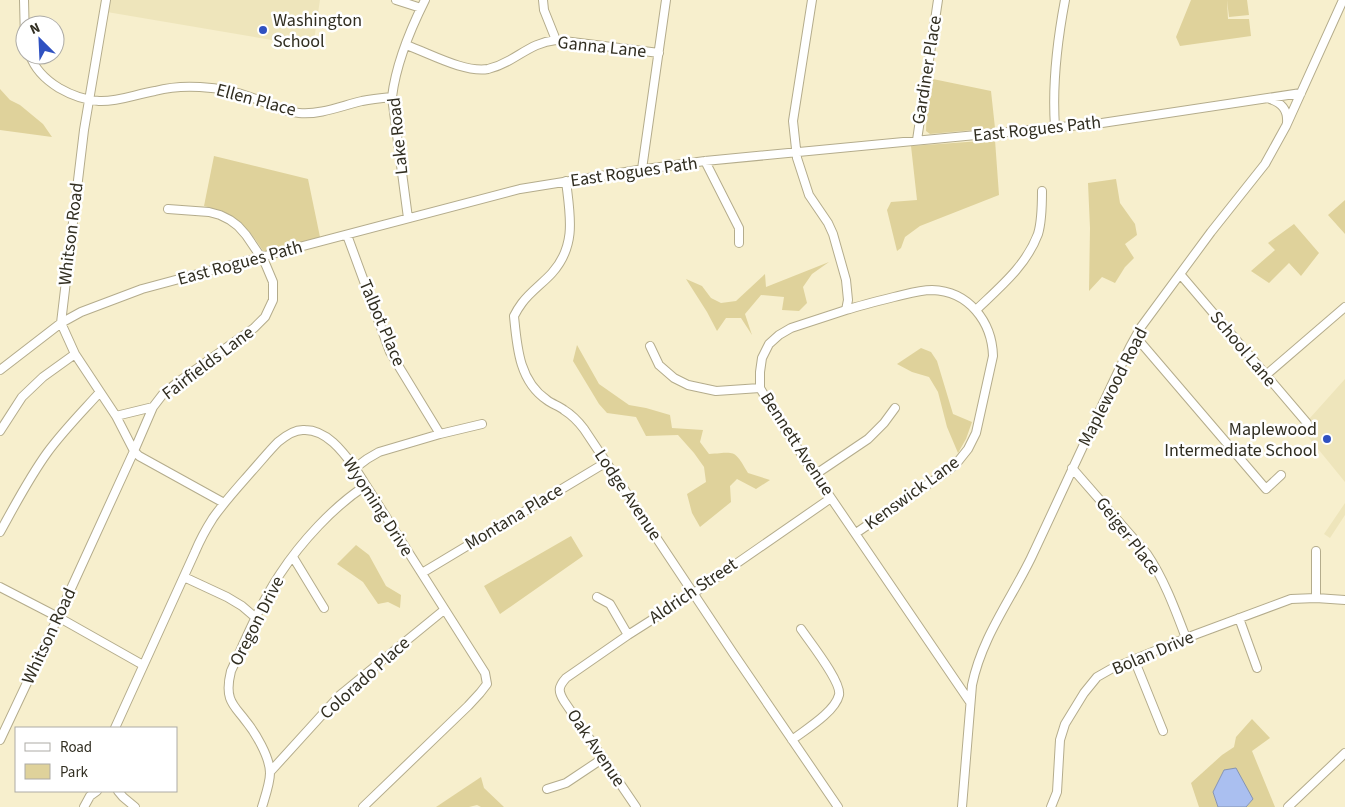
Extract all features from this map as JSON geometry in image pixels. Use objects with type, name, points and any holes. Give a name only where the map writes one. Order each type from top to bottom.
[{"type":"street","points":[[24,0],[24,15]]},
{"type":"street","name":"Whitson Road","points":[[61,323],[84,130],[106,0]]},
{"type":"street","points":[[396,0],[421,8]]},
{"type":"street","name":"Lake Road","points":[[408,218],[392,98],[396,72],[425,0]]},
{"type":"street","points":[[543,0],[544,10],[556,40]]},
{"type":"street","points":[[642,169],[666,0]]},
{"type":"street","points":[[812,0],[793,121],[796,152],[809,195],[828,223],[833,234],[846,280],[848,300],[846,310]]},
{"type":"street","name":"Gardiner Place","points":[[916,140],[938,0]]},
{"type":"street","points":[[1056,127],[1054,107],[1055,65],[1064,0]]},
{"type":"street","name":"Maplewood Road","points":[[962,807],[970,702],[976,669],[994,624],[1030,560],[1072,468],[1141,327],[1265,164],[1286,126],[1343,3]]},
{"type":"street","name":"Ganna Lane","points":[[406,45],[462,67],[475,69],[488,69],[504,63],[539,44],[556,40],[659,52]]},
{"type":"street","points":[[34,65],[42,76],[54,85],[69,93],[90,100]]},
{"type":"street","name":"Ellen Place","points":[[90,100],[120,99],[186,86],[224,90],[242,94],[287,111],[315,113],[362,101],[392,98]]},
{"type":"street","name":"East Rogues Path","points":[[0,370],[61,323],[88,309],[142,289],[520,189],[642,169],[705,161],[1102,123],[1301,94]]},
{"type":"street","points":[[1268,98],[1285,108],[1288,118],[1286,126]]},
{"type":"street","points":[[705,161],[739,228],[739,244]]},
{"type":"street","name":"Lodge Avenue","points":[[566,181],[570,237],[565,254],[553,272],[523,302],[514,316],[519,355],[526,376],[534,390],[574,417],[584,429],[605,463],[838,807]]},
{"type":"street","points":[[976,310],[1012,275],[1032,248],[1038,232],[1042,191]]},
{"type":"street","name":"Fairfields Lane","points":[[116,416],[153,406],[163,394],[178,382],[254,328],[265,316],[273,300],[274,291],[268,270],[261,256],[238,226],[220,215],[209,212],[168,209]]},
{"type":"street","name":"Talbot Place","points":[[347,234],[390,352],[440,434]]},
{"type":"street","name":"School Lane","points":[[1180,274],[1307,423]]},
{"type":"street","name":"Bennett Avenue","points":[[970,702],[784,428],[760,388],[760,372],[762,358],[769,344],[779,335],[791,328],[846,310],[914,292],[932,290],[946,292],[958,297],[976,310]]},
{"type":"street","points":[[1266,375],[1345,307]]},
{"type":"street","name":"Kenswick Lane","points":[[856,533],[943,474],[956,464],[968,450],[976,433],[993,356],[993,344],[989,330],[976,310]]},
{"type":"street","points":[[61,323],[75,354],[116,416],[134,451],[139,456],[224,502]]},
{"type":"street","points":[[1136,337],[1266,489],[1281,476]]},
{"type":"street","points":[[650,346],[659,366],[674,378],[688,385],[716,391],[760,388]]},
{"type":"street","points":[[0,431],[22,397],[43,377],[75,354]]},
{"type":"street","points":[[0,532],[28,481],[47,452],[72,421],[100,392]]},
{"type":"street","name":"Whitson Road","points":[[0,740],[58,617],[153,406]]},
{"type":"street","points":[[816,474],[868,439],[884,423],[895,408]]},
{"type":"street","points":[[355,468],[379,452],[482,424]]},
{"type":"street","name":"Wyoming Drive","points":[[114,727],[203,534],[224,502],[279,442],[292,433],[303,429],[315,431],[327,438],[355,468],[484,672],[487,684],[468,706],[363,807]]},
{"type":"street","name":"Montana Place","points":[[422,572],[605,463]]},
{"type":"street","name":"Geiger Place","points":[[1072,468],[1147,554],[1156,567],[1186,638]]},
{"type":"street","name":"Oregon Drive","points":[[262,807],[270,772],[266,755],[253,730],[235,708],[229,696],[230,671],[279,575],[292,557],[334,511],[355,492],[365,486]]},
{"type":"street","name":"Aldrich Street","points":[[559,688],[566,678],[628,635],[694,593],[831,498]]},
{"type":"street","points":[[1316,552],[1316,598]]},
{"type":"street","points":[[292,557],[324,608]]},
{"type":"street","points":[[184,577],[227,597],[256,618]]},
{"type":"street","points":[[0,587],[143,665]]},
{"type":"street","points":[[597,597],[610,604],[628,635]]},
{"type":"street","name":"Bolan Drive","points":[[1051,807],[1057,792],[1060,740],[1065,724],[1084,692],[1098,677],[1134,659],[1291,599],[1345,600]]},
{"type":"street","name":"Colorado Place","points":[[270,772],[340,695],[444,610]]},
{"type":"street","points":[[1239,618],[1257,668]]},
{"type":"street","points":[[792,740],[821,718],[833,706],[839,694],[837,684],[829,669],[800,629]]},
{"type":"street","points":[[1134,659],[1163,731]]},
{"type":"street","name":"Oak Avenue","points":[[559,688],[564,701],[636,807]]},
{"type":"street","points":[[1288,807],[1345,753]]},
{"type":"street","points":[[547,789],[566,783],[602,759]]},
{"type":"street","points":[[84,807],[90,796],[96,792]]},
{"type":"street","points":[[119,792],[135,807]]},
{"type":"shaded area","name":"Washington School","points":[[111,0],[320,0],[313,47],[107,12]]},
{"type":"shaded area","name":"Maplewood Intermediate School","points":[[1345,379],[1345,482],[1301,428]]},
{"type":"shaded area","name":"Maplewood Intermediate School","points":[[1345,503],[1345,515],[1330,538],[1324,534]]},
{"type":"green space","points":[[1191,0],[1227,0],[1228,19],[1249,19],[1251,36],[1180,46],[1176,37]]},
{"type":"green space","points":[[1227,0],[1247,0],[1249,15],[1229,17]]},
{"type":"green space","points":[[928,78],[991,91],[995,128],[930,134],[926,131]]},
{"type":"green space","points":[[0,89],[10,100],[20,105],[43,124],[52,137],[0,130]]},
{"type":"green space","points":[[995,140],[999,195],[920,226],[905,237],[901,248],[897,251],[887,210],[891,202],[917,200],[911,146]]},
{"type":"green space","points":[[214,156],[308,179],[320,237],[264,252],[252,235],[239,222],[224,213],[204,206]]},
{"type":"green space","points":[[1116,179],[1120,203],[1135,224],[1137,235],[1125,244],[1134,258],[1125,267],[1115,283],[1102,277],[1089,291],[1090,228],[1088,183]]},
{"type":"green space","points":[[1345,200],[1345,234],[1328,215]]},
{"type":"green space","points":[[1294,224],[1319,253],[1301,276],[1289,263],[1269,283],[1251,271],[1275,250],[1268,243]]},
{"type":"green space","points":[[829,262],[812,274],[803,287],[807,303],[799,311],[782,310],[784,297],[761,295],[745,314],[752,335],[741,318],[726,318],[717,331],[686,279],[702,286],[711,298],[721,303],[736,301],[765,274],[766,287]]},
{"type":"green space","points":[[577,345],[599,384],[629,405],[670,415],[672,428],[703,430],[700,442],[709,454],[733,454],[737,456],[748,473],[770,480],[756,489],[737,479],[730,486],[731,502],[700,527],[692,513],[687,494],[706,482],[704,467],[678,435],[646,436],[636,417],[607,413],[599,404],[573,361]]},
{"type":"green space","points":[[921,348],[931,352],[937,361],[953,414],[972,422],[966,439],[958,453],[947,427],[938,392],[929,377],[912,372],[897,364]]},
{"type":"green space","points":[[571,536],[583,556],[500,614],[484,586]]},
{"type":"green space","points":[[356,545],[369,555],[386,586],[401,595],[400,608],[388,602],[378,604],[363,582],[337,564]]},
{"type":"green space","points":[[1252,719],[1270,738],[1252,751],[1275,807],[1246,807],[1253,799],[1224,770],[1213,792],[1218,807],[1199,807],[1191,783],[1222,755],[1234,747],[1236,737]]},
{"type":"green space","points":[[481,777],[484,788],[504,807],[481,807],[477,805],[469,807],[436,807]]},
{"type":"water","points":[[1236,768],[1253,799],[1246,807],[1218,807],[1213,792],[1224,770]]},
{"type":"place","name":"Washington School","points":[[263,30]]},
{"type":"place","name":"Maplewood Intermediate School","points":[[1327,439]]}]
